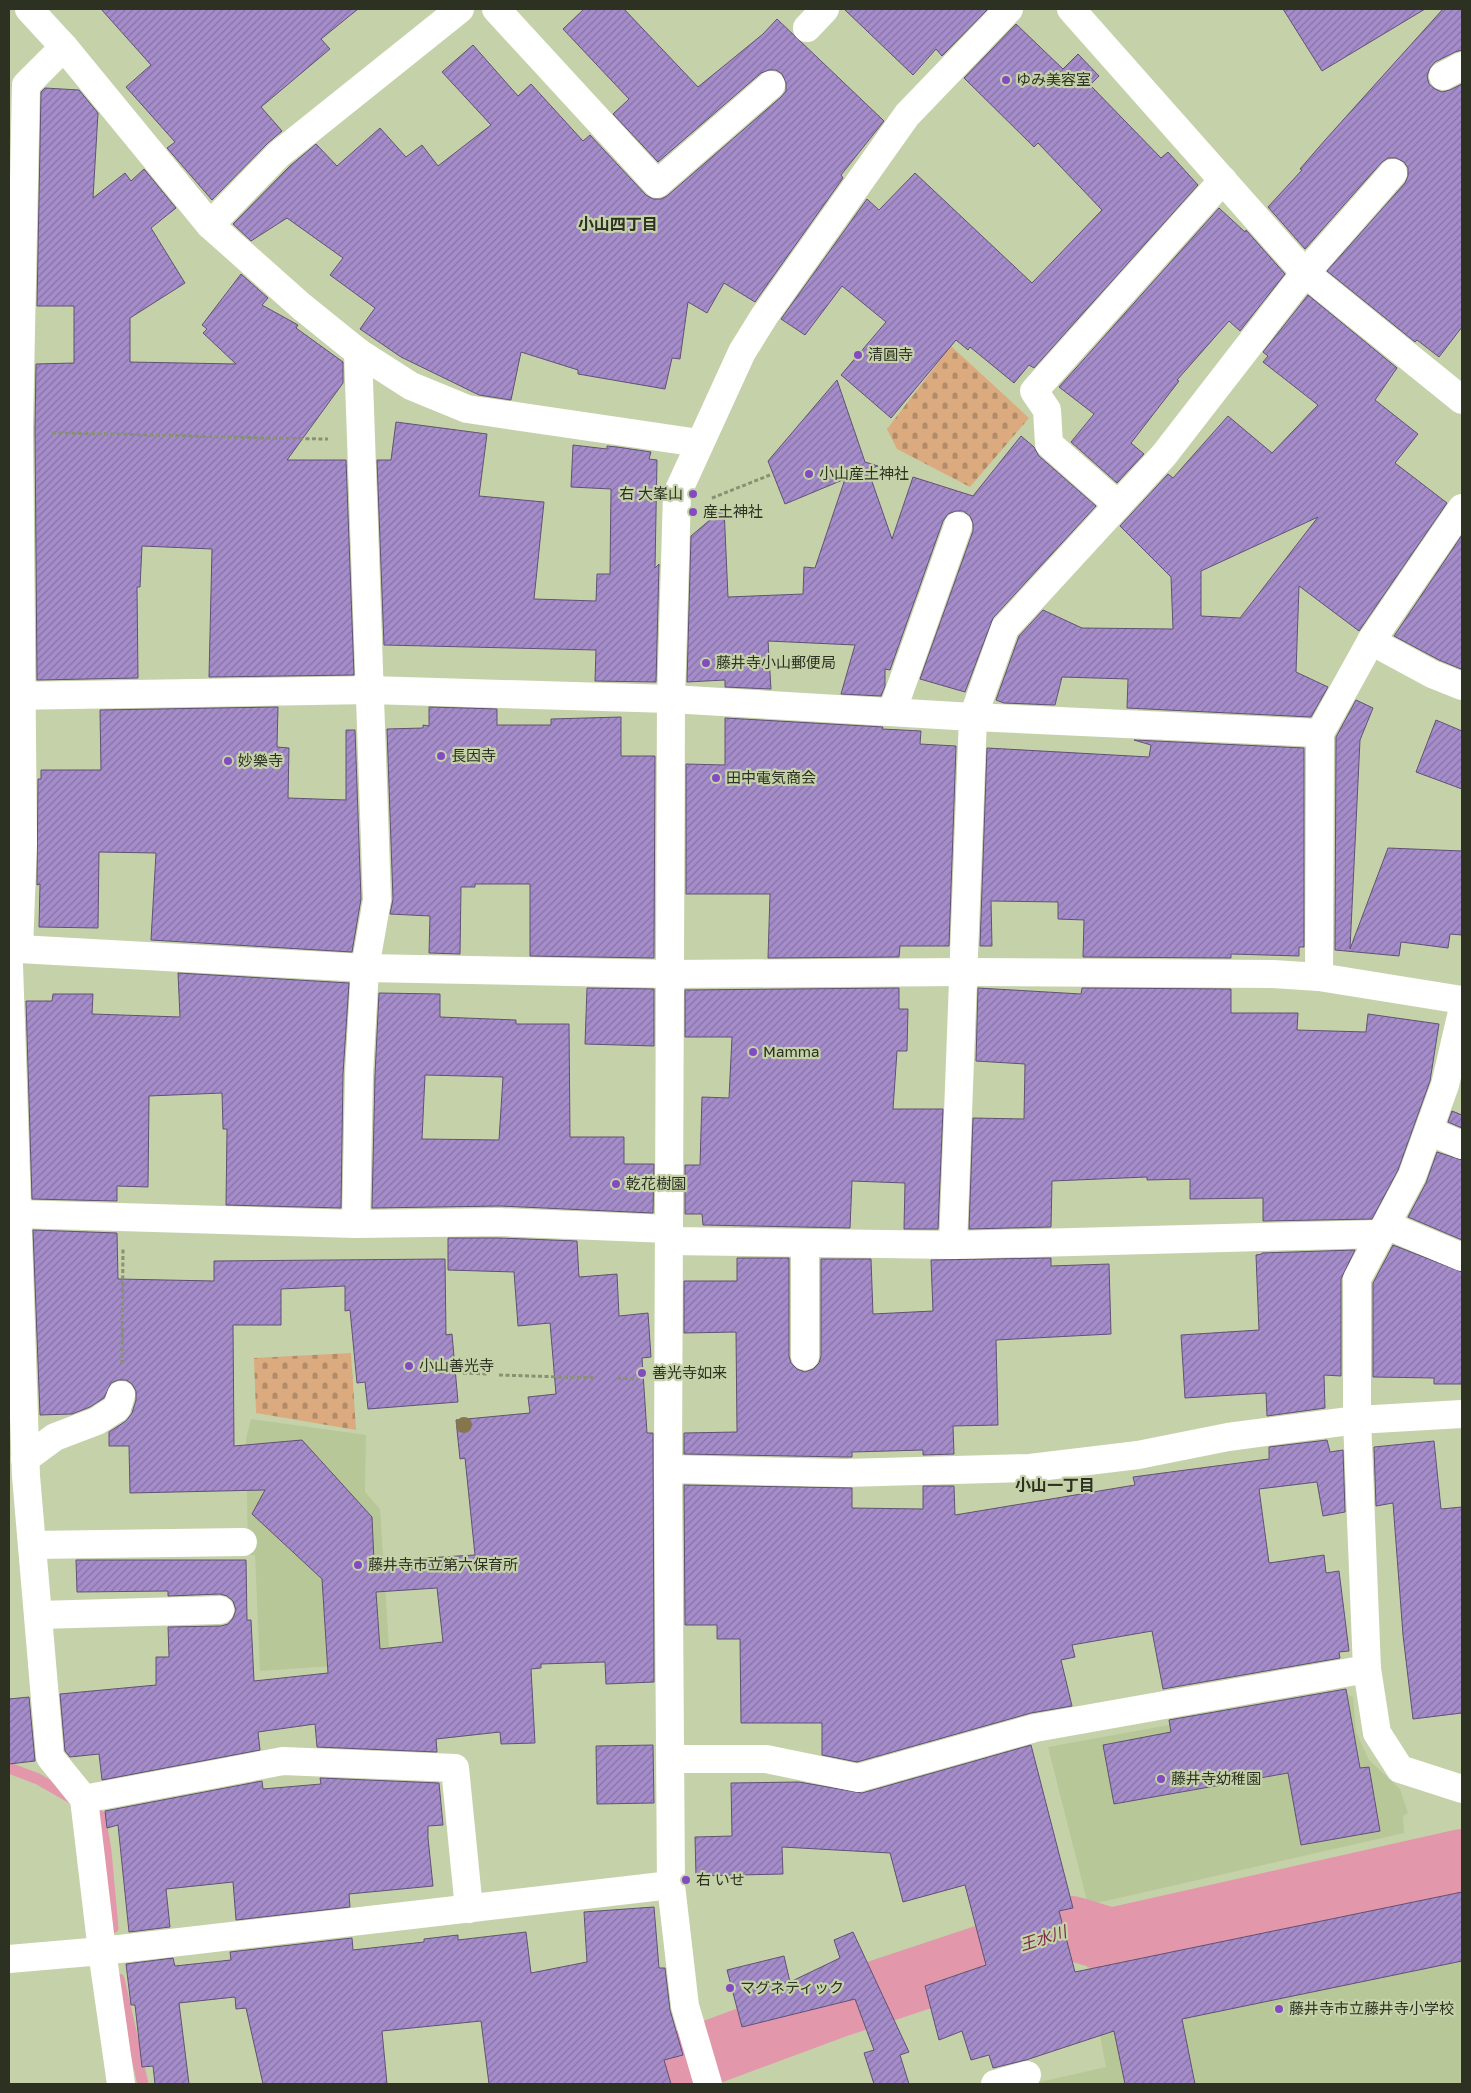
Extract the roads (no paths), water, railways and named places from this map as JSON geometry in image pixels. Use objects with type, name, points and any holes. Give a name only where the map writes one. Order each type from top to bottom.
[{"type":"street","points":[[29,9],[64,47],[210,225],[301,306],[358,352],[412,386],[467,409],[699,443]]},
{"type":"street","points":[[210,225],[279,154],[460,9]]},
{"type":"street","points":[[496,9],[657,184],[771,85]]},
{"type":"street","points":[[702,2066],[685,2006],[671,1886],[668,1469],[671,699],[676,494],[742,352],[765,315],[901,123],[1010,9]]},
{"type":"street","points":[[1071,9],[1305,273],[1462,400]]},
{"type":"street","points":[[64,47],[26,85],[16,696],[23,843],[12,954],[14,1221],[20,1469],[32,1545],[50,1757],[85,1804],[102,1951],[121,2084]]},
{"type":"street","points":[[953,1245],[973,717],[1005,628],[1164,455],[1305,273],[1393,173]]},
{"type":"street","points":[[1118,504],[1048,444],[1047,410],[1034,391],[1223,180]]},
{"type":"street","points":[[356,1224],[359,1074],[365,968],[377,900],[358,352]]},
{"type":"street","points":[[1319,976],[1320,733],[1371,641],[1462,508]]},
{"type":"street","points":[[892,712],[958,526]]},
{"type":"street","points":[[1371,641],[1432,674],[1462,686]]},
{"type":"street","points":[[16,696],[370,690],[671,699],[973,717],[1320,733]]},
{"type":"street","points":[[12,954],[365,968],[671,974],[963,972],[1273,974],[1319,976],[1462,1000]]},
{"type":"street","points":[[1462,1012],[1445,1085],[1412,1176],[1357,1279],[1357,1420],[1367,1669],[1376,1733],[1400,1769],[1462,1789]]},
{"type":"street","points":[[1428,1131],[1462,1145]]},
{"type":"street","points":[[14,1221],[124,1217],[356,1224],[499,1222],[806,1243],[953,1245],[1383,1230],[1462,1257]]},
{"type":"street","points":[[805,1356],[806,1243]]},
{"type":"street","points":[[20,1469],[56,1437],[97,1421],[117,1408],[121,1395]]},
{"type":"street","points":[[668,1469],[844,1473],[1030,1468],[1138,1455],[1228,1437],[1357,1420],[1462,1414]]},
{"type":"street","points":[[32,1545],[243,1542]]},
{"type":"street","points":[[38,1615],[220,1610]]},
{"type":"street","points":[[670,1759],[766,1759],[858,1778],[1035,1728],[1367,1669]]},
{"type":"street","points":[[85,1804],[283,1761],[455,1768],[468,1908]]},
{"type":"street","points":[[9,1958],[102,1951],[671,1886]]},
{"type":"street","points":[[995,2084],[1027,2075]]},
{"type":"waterway","points":[[9,1768],[38,1779],[73,1799]]},
{"type":"waterway","points":[[88,1809],[100,1816],[106,1851],[113,1928]]},
{"type":"waterway","name":"王水川","points":[[637,2084],[682,2063],[836,2006],[1071,1928],[1111,1940],[1462,1861]]},
{"type":"waterway","points":[[119,1979],[143,2084]]},
{"type":"place","name":"ゆみ美容室","points":[[1006,80]]},
{"type":"place","name":"清圓寺","points":[[858,355]]},
{"type":"place","name":"小山産土神社","points":[[809,474]]},
{"type":"place","name":"右 大峯山","points":[[693,494]]},
{"type":"place","name":"産土神社","points":[[693,512]]},
{"type":"place","name":"藤井寺小山郵便局","points":[[706,663]]},
{"type":"place","name":"長因寺","points":[[441,756]]},
{"type":"place","name":"妙樂寺","points":[[228,761]]},
{"type":"place","name":"田中電気商会","points":[[716,778]]},
{"type":"place","name":"Mamma","points":[[753,1052]]},
{"type":"place","name":"乾花樹園","points":[[616,1184]]},
{"type":"place","name":"小山善光寺","points":[[409,1366]]},
{"type":"place","name":"善光寺如来","points":[[642,1373]]},
{"type":"place","name":"藤井寺市立第六保育所","points":[[358,1565]]},
{"type":"place","name":"藤井寺幼稚園","points":[[1161,1779]]},
{"type":"place","name":"右 いせ","points":[[686,1880]]},
{"type":"place","name":"マグネティック","points":[[730,1988]]},
{"type":"place","name":"藤井寺市立藤井寺小学校","points":[[1279,2009]]},
{"type":"district","name":"小山四丁目","points":[[618,224]]},
{"type":"district","name":"小山一丁目","points":[[1055,1485]]}]
